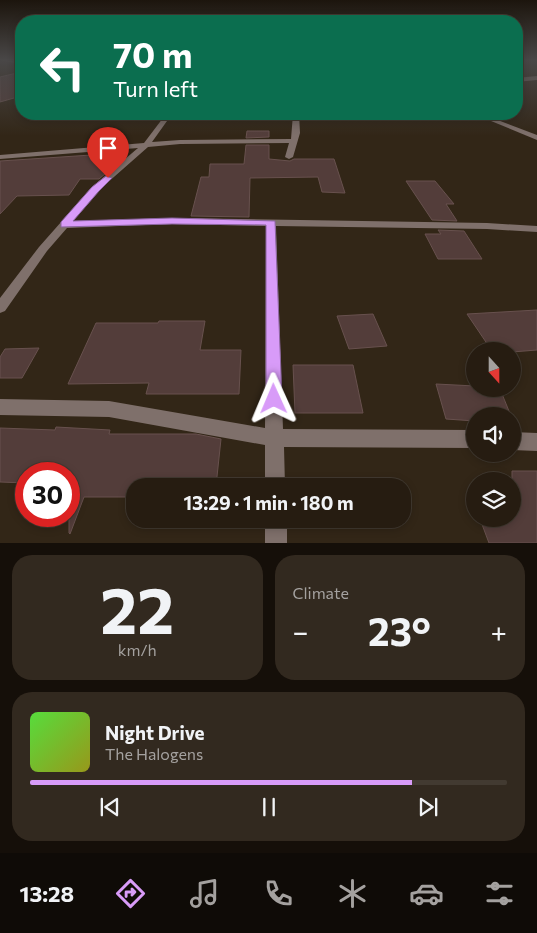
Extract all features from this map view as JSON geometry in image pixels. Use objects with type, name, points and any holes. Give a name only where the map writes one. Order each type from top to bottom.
[{"type":"street","points":[[0,308],[43,249],[96,189],[147,144],[164,120]]},
{"type":"street","points":[[290,157],[296,133],[296,120]]},
{"type":"street","points":[[492,120],[537,138]]},
{"type":"street","points":[[0,157],[147,144],[294,141]]},
{"type":"street","points":[[65,224],[172,221],[487,226],[537,229]]},
{"type":"street","points":[[271,223],[275,478]]},
{"type":"street","points":[[0,407],[110,409],[275,438],[466,439]]},
{"type":"street","points":[[521,441],[537,442]]},
{"type":"street","points":[[276,528],[276,543]]},
{"type":"building","points":[[0,85],[15,85],[15,98],[0,102]]},
{"type":"building","points":[[247,131],[269,131],[269,137],[246,138]]},
{"type":"building","points":[[246,145],[269,145],[269,159],[290,161],[294,159],[334,159],[345,193],[322,192],[318,177],[250,178],[249,217],[191,216],[201,177],[209,177],[210,164],[244,164]]},
{"type":"building","points":[[122,153],[113,167],[99,179],[80,179],[69,195],[17,196],[0,214],[0,161]]},
{"type":"building","points":[[406,181],[435,181],[454,204],[446,204],[457,221],[432,220]]},
{"type":"building","points":[[438,230],[464,231],[482,259],[438,259],[425,234],[441,234]]},
{"type":"building","points":[[537,310],[537,350],[521,351],[521,342],[486,342],[467,314]]},
{"type":"building","points":[[373,314],[387,346],[349,349],[337,316]]},
{"type":"building","points":[[159,321],[205,321],[200,350],[241,350],[239,394],[146,394],[149,383],[68,384],[96,323],[158,323]]},
{"type":"building","points":[[39,348],[22,378],[0,378],[0,357],[5,349]]},
{"type":"building","points":[[293,365],[353,365],[363,413],[295,413]]},
{"type":"building","points":[[436,384],[466,386],[466,398],[504,398],[507,407],[466,407],[466,420],[446,419]]},
{"type":"building","points":[[56,427],[110,430],[109,434],[196,434],[221,439],[217,478],[126,478],[126,497],[84,497],[80,508],[80,462],[15,462],[15,483],[0,482],[0,428],[55,430]]},
{"type":"building","points":[[537,471],[537,543],[489,543],[483,527],[521,527],[521,472],[512,472]]},
{"type":"building","points":[[69,527],[73,527],[70,534]]},
{"type":"route","points":[[108,178],[65,224],[172,221],[271,223],[274,399]]}]
